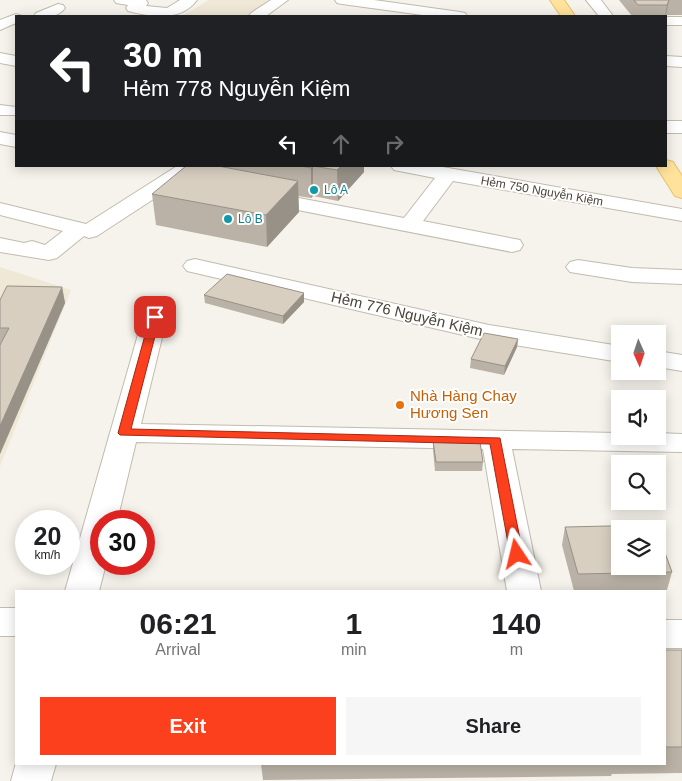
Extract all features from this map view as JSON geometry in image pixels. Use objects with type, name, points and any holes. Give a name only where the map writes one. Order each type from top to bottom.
[{"type":"main road","points":[[557,0],[567,15]]},
{"type":"main road","points":[[667,167],[682,192]]},
{"type":"street","points":[[121,0],[143,2]]},
{"type":"street","points":[[143,2],[132,8],[167,15],[190,0]]},
{"type":"street","points":[[258,15],[281,0]]},
{"type":"street","points":[[342,0],[453,15]]},
{"type":"street","points":[[593,0],[605,15]]},
{"type":"street","points":[[43,15],[58,8]]},
{"type":"street","points":[[0,26],[14,13]]},
{"type":"street","points":[[667,22],[682,21]]},
{"type":"street","points":[[0,26],[15,29]]},
{"type":"street","points":[[0,58],[15,62]]},
{"type":"street","points":[[667,61],[682,62]]},
{"type":"street","points":[[667,127],[682,127]]},
{"type":"street","points":[[0,138],[15,141]]},
{"type":"street","points":[[0,209],[89,231],[189,167]]},
{"type":"street","name":"Hẻm 750 Nguyễn Kiệm","points":[[407,167],[682,215]]},
{"type":"street","points":[[410,224],[448,174]]},
{"type":"street","points":[[239,193],[410,224],[512,245]]},
{"type":"street","points":[[0,245],[29,252],[32,248],[49,253],[79,229]]},
{"type":"street","name":"Hẻm 776 Nguyễn Kiệm","points":[[195,266],[489,333],[611,353]]},
{"type":"street","points":[[578,267],[632,276],[682,277]]},
{"type":"street","points":[[82,590],[155,317]]},
{"type":"street","points":[[666,360],[682,363]]},
{"type":"street","points":[[124,433],[682,443]]},
{"type":"street","points":[[496,440],[524,590]]},
{"type":"street","points":[[0,622],[15,622]]},
{"type":"street","points":[[666,634],[682,634]]},
{"type":"street","points":[[31,781],[36,765]]},
{"type":"shaded area","points":[[209,0],[264,0],[280,2],[260,15],[184,15]]},
{"type":"shaded area","points":[[0,267],[71,290],[0,466]]},
{"type":"building","points":[[634,0],[669,0],[667,5],[638,5]]},
{"type":"building","points":[[185,167],[223,167],[298,181],[266,215],[152,194]]},
{"type":"building","points":[[319,167],[340,167],[337,170]]},
{"type":"building","points":[[227,274],[304,293],[283,316],[204,295]]},
{"type":"building","points":[[7,286],[62,287],[0,426],[0,345],[9,328],[0,328],[0,300]]},
{"type":"building","points":[[484,333],[518,339],[505,366],[471,359]]},
{"type":"building","points":[[433,441],[480,442],[483,462],[436,462]]},
{"type":"building","points":[[611,526],[611,573],[578,574],[565,527]]},
{"type":"building","points":[[666,556],[672,572],[666,572]]},
{"type":"building","points":[[666,650],[682,650],[682,747],[666,747]]},
{"type":"place","name":"Lô A","points":[[314,190]]},
{"type":"place","name":"Lô B","points":[[228,219]]},
{"type":"place","name":"Nhà Hàng Chay Hương Sen","points":[[400,405]]},
{"type":"route","points":[[155,317],[124,433],[496,440],[517,554]]}]
